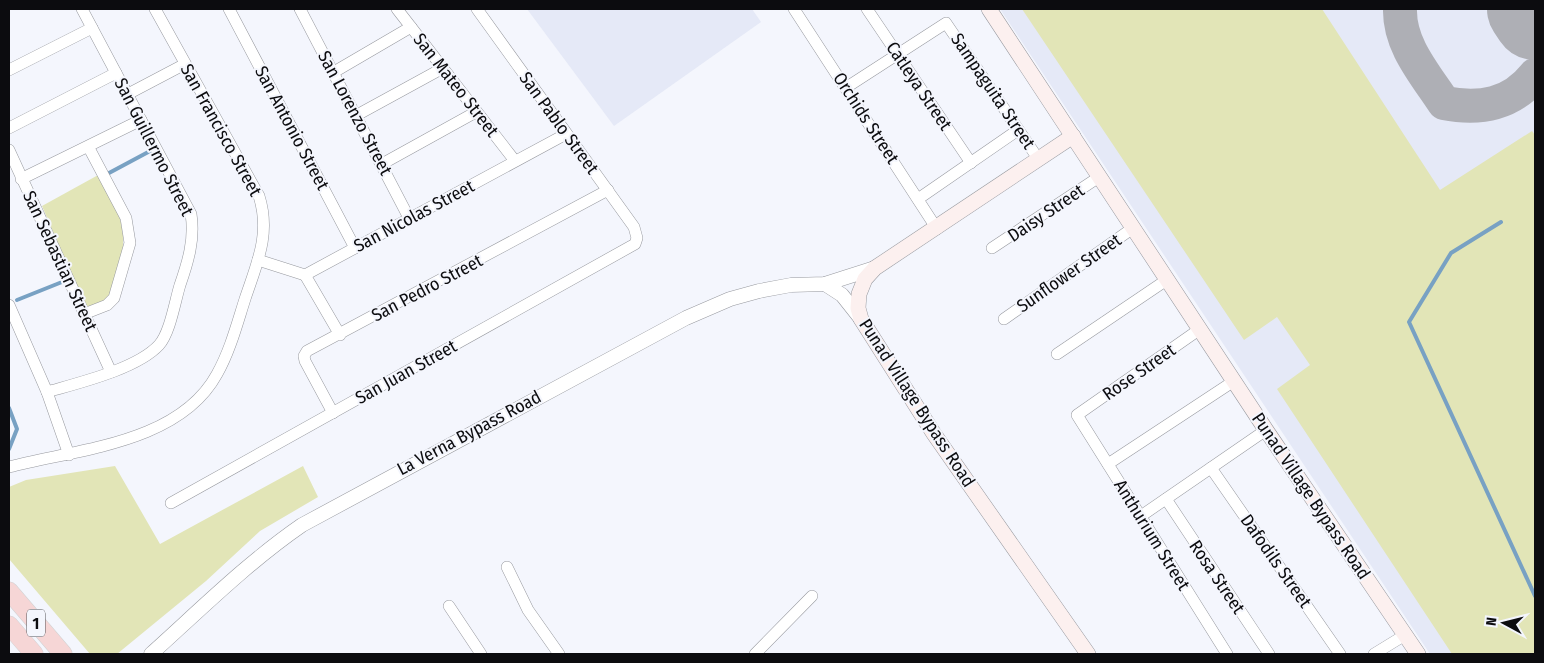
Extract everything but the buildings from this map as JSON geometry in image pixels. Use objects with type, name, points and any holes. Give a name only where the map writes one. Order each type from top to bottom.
[{"type":"highway","name":"1","points":[[9,592],[63,654]]},
{"type":"highway","name":"1","points":[[9,625],[34,654]]},
{"type":"main road","name":"Punad Village Bypass Road","points":[[989,9],[1266,430],[1418,654]]},
{"type":"main road","name":"Punad Village Bypass Road","points":[[1073,136],[937,229],[875,268],[860,289],[858,304],[861,319],[934,434],[1088,654]]},
{"type":"street","name":"San Guillermo Street","points":[[47,392],[111,372],[147,354],[159,345],[166,333],[189,257],[192,240],[191,214],[82,9]]},
{"type":"street","name":"San Francisco Street","points":[[9,467],[69,455],[147,432],[188,408],[217,374],[230,344],[258,260],[264,236],[264,214],[259,196],[155,9]]},
{"type":"street","name":"San Antonio Street","points":[[229,9],[355,248]]},
{"type":"street","name":"San Mateo Street","points":[[397,9],[515,161]]},
{"type":"street","name":"San Pablo Street","points":[[477,9],[634,227],[637,238]]},
{"type":"street","name":"Orchids Street","points":[[794,9],[847,87],[937,229]]},
{"type":"street","name":"Catleya Street","points":[[867,9],[971,163]]},
{"type":"street","name":"San Lorenzo Street","points":[[303,10],[409,218]]},
{"type":"street","name":"Sampaguita Street","points":[[897,54],[946,23],[1039,160]]},
{"type":"street","points":[[334,72],[411,27]]},
{"type":"street","points":[[9,70],[92,28]]},
{"type":"street","points":[[847,87],[897,54]]},
{"type":"street","points":[[128,94],[184,64]]},
{"type":"street","points":[[357,115],[443,68]]},
{"type":"street","points":[[9,128],[116,73]]},
{"type":"street","points":[[382,164],[476,112]]},
{"type":"street","points":[[22,179],[89,148],[141,120]]},
{"type":"street","points":[[918,200],[1018,130]]},
{"type":"street","name":"San Nicolas Street","points":[[305,275],[566,134]]},
{"type":"street","points":[[84,314],[107,305],[114,298],[130,242],[126,218],[89,148]]},
{"type":"street","name":"San Sebastian Street","points":[[9,150],[111,372]]},
{"type":"street","name":"Daisy Street","points":[[992,248],[1100,177]]},
{"type":"street","name":"San Pedro Street","points":[[333,413],[304,356],[307,351],[608,190]]},
{"type":"street","name":"Sunflower Street","points":[[1004,318],[1133,228]]},
{"type":"street","name":"San Juan Street","points":[[171,503],[630,248],[637,238]]},
{"type":"street","points":[[258,260],[305,275],[340,335]]},
{"type":"street","name":"La Verna Bypass Road","points":[[150,654],[253,561],[331,508],[686,318],[730,300],[759,291],[791,285],[825,284],[875,268]]},
{"type":"street","points":[[1058,354],[1168,279]]},
{"type":"street","points":[[825,284],[842,295],[861,319]]},
{"type":"street","points":[[9,305],[47,392],[69,455]]},
{"type":"street","name":"Rose Street","points":[[1077,416],[1200,329]]},
{"type":"street","points":[[1108,464],[1234,381]]},
{"type":"street","name":"Anthurium Street","points":[[1077,416],[1227,654]]},
{"type":"street","points":[[1141,516],[1266,430]]},
{"type":"street","name":"Dafodils Street","points":[[1211,468],[1340,654]]},
{"type":"street","name":"Rosa Street","points":[[1166,499],[1269,654]]},
{"type":"street","points":[[507,567],[528,610],[559,654]]},
{"type":"street","points":[[755,654],[812,596]]},
{"type":"street","points":[[449,606],[481,654]]},
{"type":"street","points":[[1374,654],[1405,635]]},
{"type":"shaded area","points":[[527,9],[752,9],[761,22],[614,126]]},
{"type":"shaded area","points":[[1000,9],[1535,9],[1535,654],[1430,654]]},
{"type":"green space","points":[[1022,9],[1322,9],[1440,190],[1532,131],[1535,135],[1535,654],[1452,654],[1277,389],[1310,365],[1277,317],[1244,340]]},
{"type":"green space","points":[[100,174],[118,212],[123,233],[123,244],[118,274],[111,294],[100,303],[86,309],[42,206]]},
{"type":"green space","points":[[115,466],[160,544],[303,466],[318,497],[260,531],[206,581],[117,654],[90,654],[9,559],[9,487],[26,480]]},
{"type":"waterway","points":[[109,173],[152,150]]},
{"type":"waterway","points":[[1501,222],[1451,253],[1409,322],[1535,596]]},
{"type":"waterway","points":[[17,300],[62,282]]},
{"type":"waterway","points":[[9,408],[17,429],[9,449]]},
{"type":"taxiway","points":[[1400,9],[1401,22],[1408,47],[1421,70],[1444,103],[1470,106],[1494,103],[1516,93],[1535,75]]},
{"type":"runway","points":[[1529,9],[1535,18]]}]
